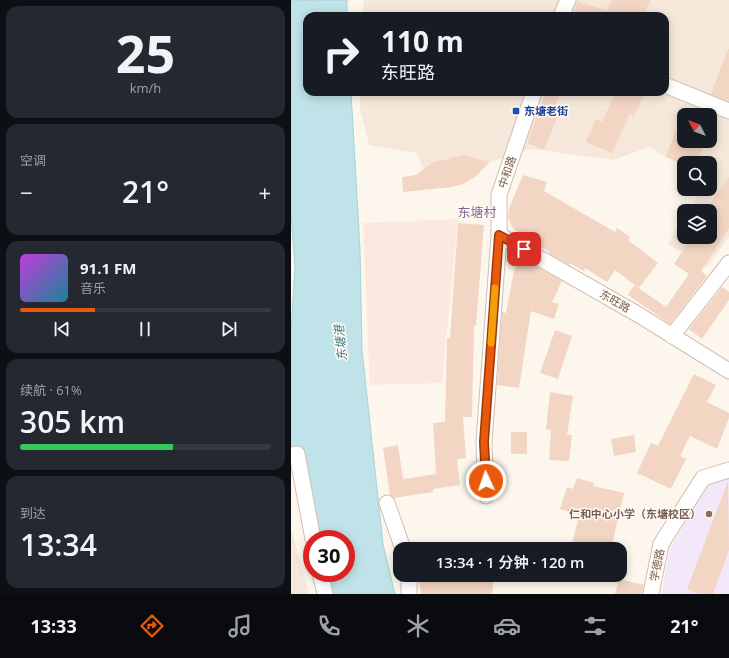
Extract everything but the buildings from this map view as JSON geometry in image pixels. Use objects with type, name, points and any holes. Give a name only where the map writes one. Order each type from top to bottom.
[{"type":"street","points":[[563,12],[568,0]]},
{"type":"street","points":[[669,87],[729,111]]},
{"type":"street","name":"中和路","points":[[486,496],[484,442],[499,235],[499,195],[533,96]]},
{"type":"street","name":"东旺路","points":[[499,235],[639,315],[729,371]]},
{"type":"street","points":[[672,336],[729,263]]},
{"type":"street","points":[[291,455],[297,454],[311,530]]},
{"type":"street","name":"学德路","points":[[651,594],[661,544],[703,478],[729,470]]},
{"type":"street","points":[[387,503],[401,542]]},
{"type":"street","points":[[322,582],[325,594]]},
{"type":"street","points":[[409,582],[409,594]]},
{"type":"shaded area","points":[[364,0],[729,0],[729,237],[706,268],[668,244],[677,228],[677,244],[717,244],[717,204],[692,204],[697,196],[717,196],[717,156],[677,156],[677,163],[649,147],[613,160],[532,149],[429,180],[416,153],[369,145],[360,108],[360,96],[669,96],[669,12],[362,12]]},
{"type":"shaded area","points":[[458,219],[442,383],[370,385],[363,223]]},
{"type":"shaded area","name":"仁和中心小学（东塘校区）","points":[[729,477],[729,594],[662,594],[670,548],[710,481]]},
{"type":"shaded area","points":[[291,529],[303,572],[303,582],[306,582],[309,594],[291,594]]},
{"type":"water","name":"东塘港","points":[[291,0],[347,0],[347,12],[303,12],[303,96],[351,96],[360,249],[362,350],[383,544],[395,594],[328,594],[325,582],[355,582],[355,530],[313,530],[301,480],[291,467],[291,333],[295,267],[291,214]]},
{"type":"slow traffic","points":[[491,343],[495,288]]},
{"type":"place","name":"东塘老街","points":[[516,111]]},
{"type":"place","name":"仁和中心小学（东塘校区）","points":[[709,514]]},
{"type":"district","name":"东塘村","points":[[477,212]]},
{"type":"route","points":[[486,481],[484,442],[499,235],[524,249]]}]
